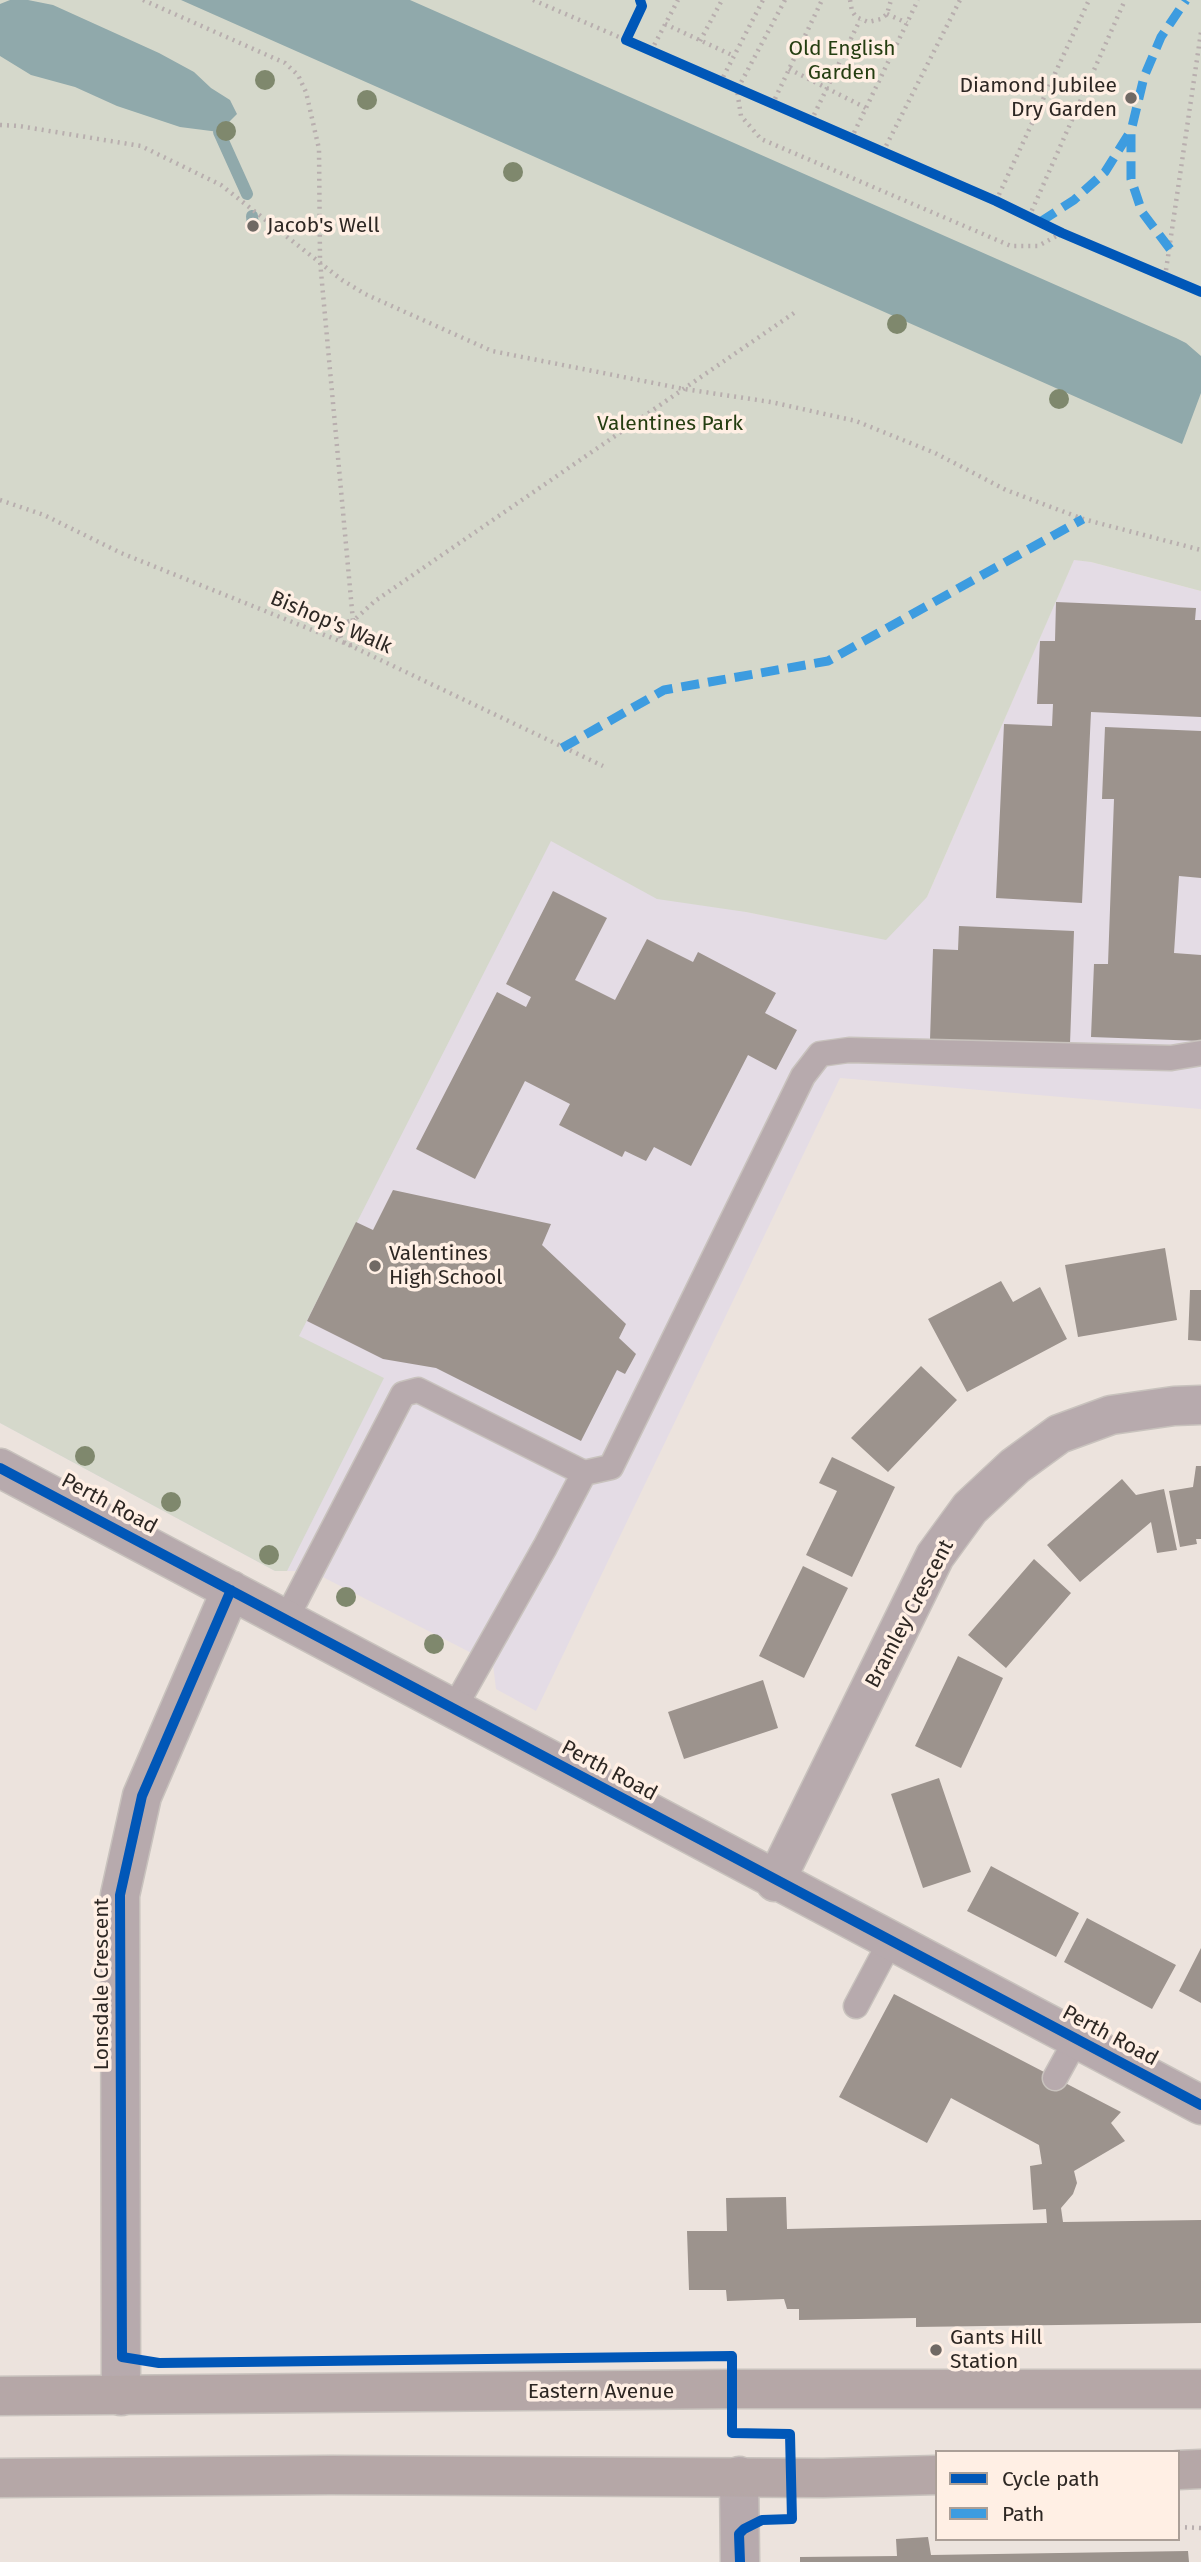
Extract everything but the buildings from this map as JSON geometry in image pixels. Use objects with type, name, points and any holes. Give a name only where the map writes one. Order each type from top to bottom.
[{"type":"highway","name":"Eastern Avenue","points":[[0,2396],[732,2389],[1201,2389]]},
{"type":"highway","points":[[1180,2470],[1201,2469]]},
{"type":"highway","points":[[0,2478],[823,2478],[935,2475]]},
{"type":"street","name":"Bramley Crescent","points":[[775,1882],[935,1556],[970,1508],[1015,1466],[1059,1434],[1111,1415],[1201,1405]]},
{"type":"street","name":"Perth Road","points":[[0,1468],[775,1882],[1201,2105]]},
{"type":"street","name":"Lonsdale Crescent","points":[[121,2396],[120,1895],[142,1796],[231,1590]]},
{"type":"street","points":[[739,2476],[740,2562]]},
{"type":"lane","points":[[286,1619],[402,1394],[418,1390],[584,1473],[611,1467],[803,1076],[820,1054],[849,1050],[1171,1058],[1201,1053]]},
{"type":"lane","points":[[453,1710],[545,1548],[584,1473]]},
{"type":"lane","points":[[856,2006],[890,1942]]},
{"type":"lane","points":[[1055,2078],[1076,2040]]},
{"type":"path","points":[[143,0],[285,63],[298,75],[306,92],[319,149],[320,261],[353,621]]},
{"type":"path","points":[[533,0],[663,56]]},
{"type":"path","points":[[651,51],[678,0]]},
{"type":"path","points":[[700,41],[722,0]]},
{"type":"path","points":[[720,83],[763,0]]},
{"type":"path","points":[[785,0],[737,90],[741,116],[761,139],[1011,246],[1038,246],[1062,233]]},
{"type":"path","points":[[709,77],[768,103],[789,69],[822,0]]},
{"type":"path","points":[[850,0],[852,11],[860,20],[874,22],[887,14],[891,0]]},
{"type":"path","points":[[896,158],[856,141],[866,108],[918,0]]},
{"type":"path","points":[[883,152],[960,0]]},
{"type":"path","points":[[984,196],[1000,204],[1089,0]]},
{"type":"path","points":[[1017,211],[1035,219],[1125,0]]},
{"type":"path","points":[[637,17],[642,2]]},
{"type":"path","points":[[887,14],[907,23]]},
{"type":"path","points":[[811,122],[860,20]]},
{"type":"path","points":[[665,24],[734,56]]},
{"type":"path","points":[[626,40],[632,28]]},
{"type":"path","points":[[1165,276],[1201,32]]},
{"type":"path","points":[[789,69],[866,108]]},
{"type":"path","points":[[0,125],[141,146],[221,185],[342,280],[365,294],[492,351],[684,389],[771,402],[856,421],[935,453],[1006,490],[1083,519],[1201,550]]},
{"type":"path","points":[[1051,227],[1073,238]]},
{"type":"path","points":[[1154,272],[1177,282]]},
{"type":"path","points":[[353,621],[363,626],[364,635],[360,643],[348,644],[340,632],[346,622],[353,621],[375,601],[794,313]]},
{"type":"path","points":[[1180,2527],[1201,2528]]},
{"type":"shaded area","name":"Valentines High School","points":[[0,545],[746,912],[772,917],[927,897],[1074,559],[1201,591],[1201,1109],[840,1078],[536,1711],[496,1689],[493,1664],[311,1571],[275,1571],[0,1423]]},
{"type":"green space","name":"Valentines Park","points":[[0,0],[1201,0],[1201,591],[1074,560],[927,897],[886,940],[746,912],[657,899],[551,841],[299,1336],[384,1378],[287,1571],[275,1571],[0,1423]]},
{"type":"water","points":[[10,0],[53,5],[159,53],[194,72],[211,88],[230,100],[237,114],[219,132],[180,127],[117,106],[75,87],[31,75],[0,56],[0,4]]},
{"type":"water","points":[[181,0],[410,0],[1176,338],[1201,356],[1201,393],[1182,444]]},
{"type":"waterway","points":[[219,132],[247,194]]},
{"type":"waterway","points":[[252,216],[253,226]]},
{"type":"marked path","points":[[1170,249],[1142,212],[1131,179],[1131,131],[1144,77],[1161,37],[1186,0]]},
{"type":"marked path","points":[[1040,222],[1074,200],[1105,172],[1130,132]]},
{"type":"marked path","points":[[562,748],[664,690],[828,661],[1083,519]]},
{"type":"cycle path","points":[[640,0],[642,6],[626,40],[1201,292]]},
{"type":"cycle path","points":[[0,1468],[1201,2105]]},
{"type":"cycle path","points":[[231,1590],[142,1796],[120,1895],[122,2357],[159,2363],[732,2356],[732,2433],[790,2434],[792,2519],[762,2520],[744,2529],[739,2534],[740,2562]]},
{"type":"place","name":"Diamond Jubilee Dry Garden","points":[[1131,98]]},
{"type":"place","name":"Jacob's Well","points":[[253,226]]},
{"type":"place","name":"Valentines High School","points":[[375,1266]]},
{"type":"place","name":"Gants Hill Station","points":[[936,2350]]},
{"type":"park label","name":"Old English Garden","points":[[842,61]]}]
